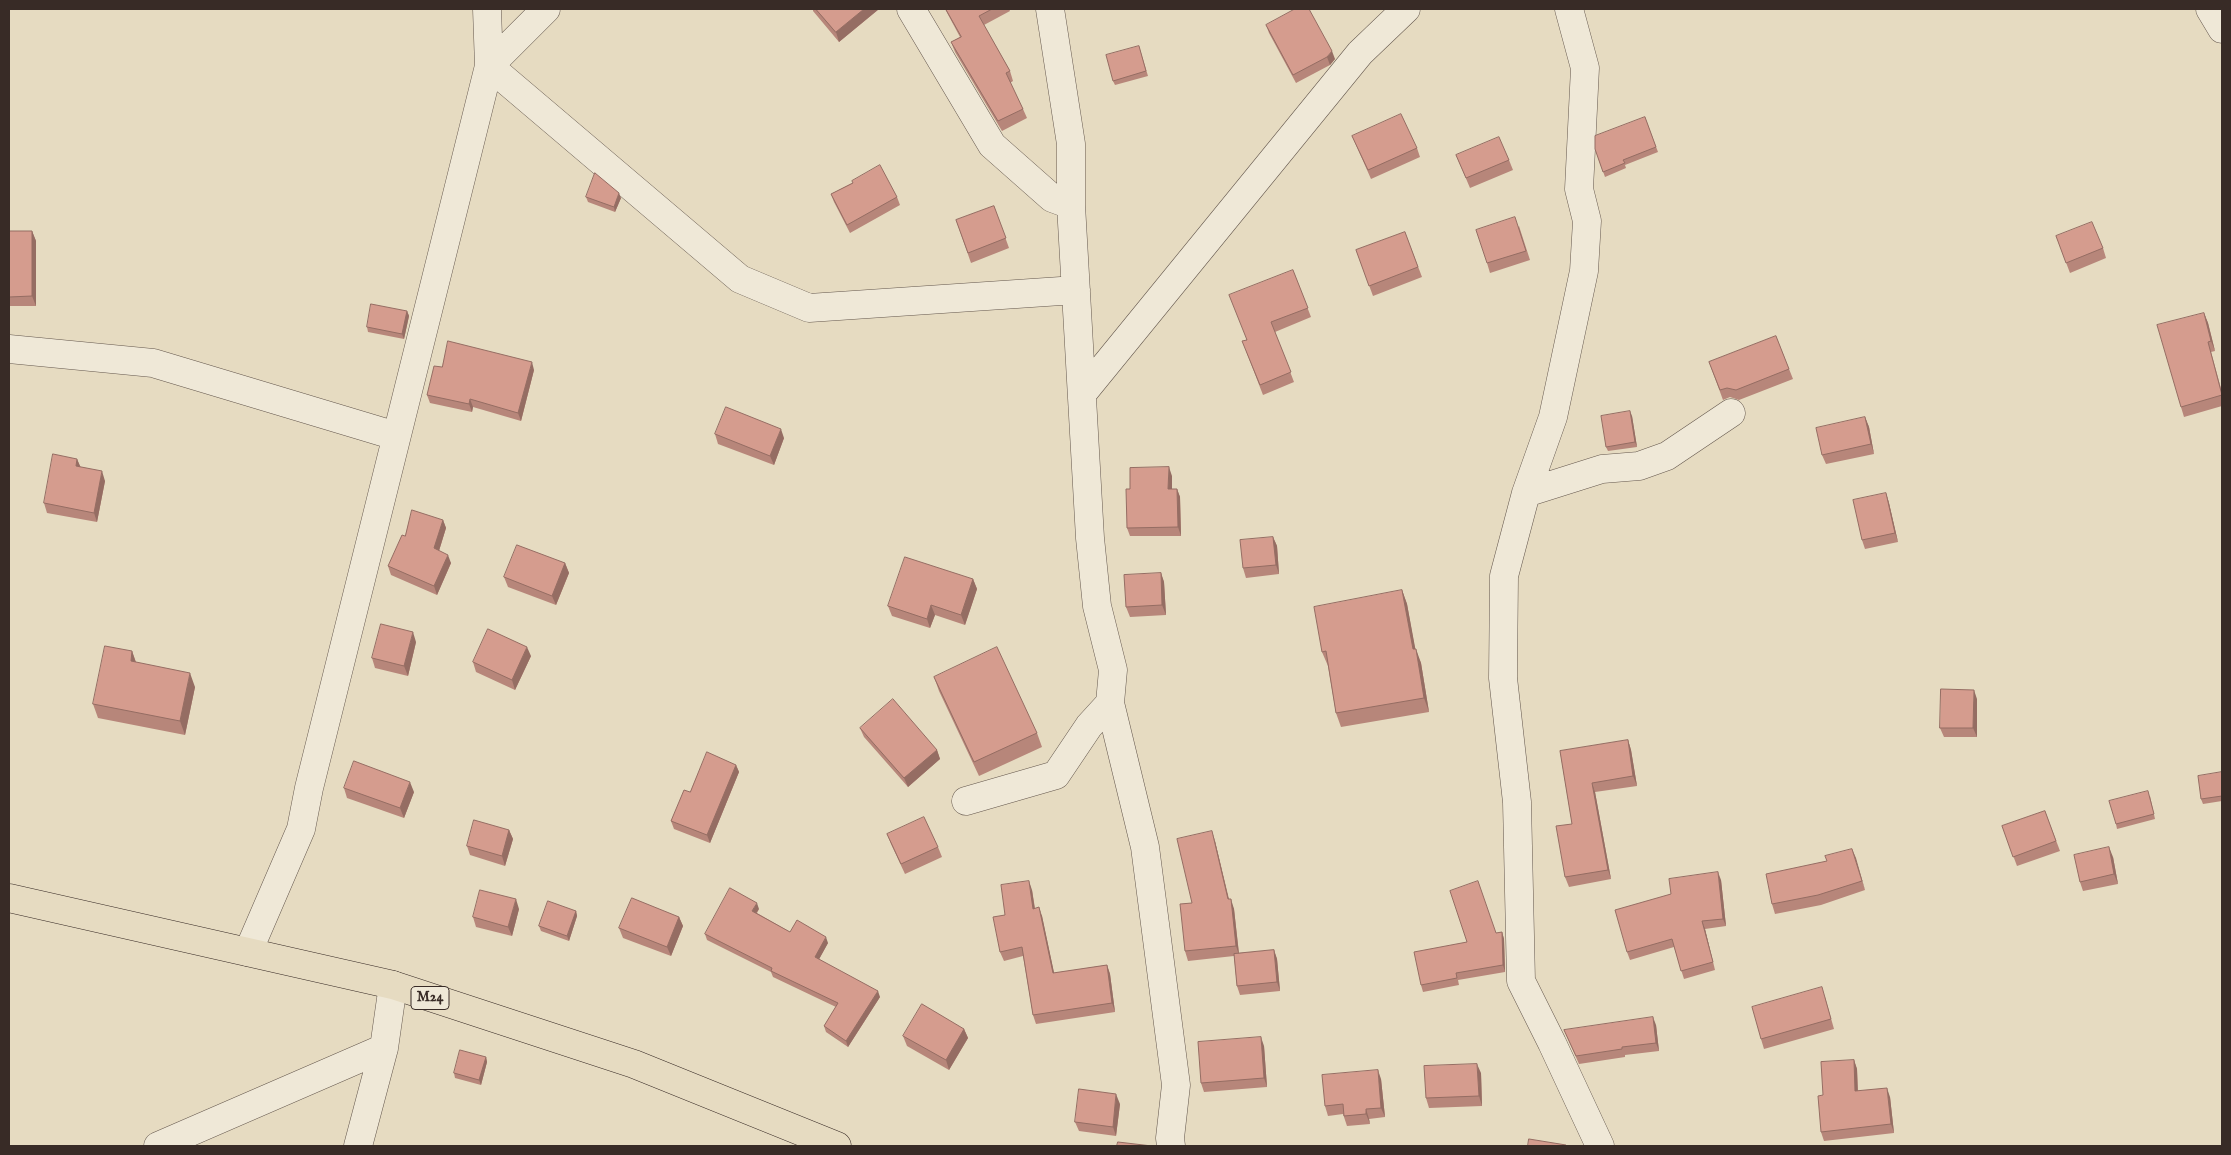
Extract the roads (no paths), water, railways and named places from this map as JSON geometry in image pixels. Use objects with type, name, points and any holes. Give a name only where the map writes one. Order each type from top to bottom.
[{"type":"main road","name":"M24","points":[[9,898],[393,985],[634,1064],[837,1146]]},
{"type":"street","points":[[248,952],[301,829],[311,778],[489,66],[488,9]]},
{"type":"street","points":[[489,66],[546,9]]},
{"type":"street","points":[[911,9],[992,145],[1052,198],[1071,205]]},
{"type":"street","points":[[1050,9],[1071,144],[1071,205],[1090,538],[1097,606],[1113,670],[1110,703],[1146,857],[1176,1084],[1170,1138],[1171,1146]]},
{"type":"street","points":[[1082,394],[1360,53],[1406,9]]},
{"type":"street","points":[[1569,9],[1585,68],[1579,189],[1587,220],[1584,272],[1553,417],[1526,493],[1504,576],[1503,678],[1517,802],[1521,981],[1600,1146]]},
{"type":"street","points":[[2210,9],[2222,29]]},
{"type":"street","points":[[489,66],[740,280],[809,308],[1076,290]]},
{"type":"street","points":[[9,349],[153,363],[396,436]]},
{"type":"street","points":[[1526,493],[1602,469],[1639,466],[1667,456],[1731,412]]},
{"type":"street","points":[[966,801],[1056,775],[1089,726],[1110,703]]},
{"type":"street","points":[[358,1146],[384,1048],[393,985]]},
{"type":"street","points":[[158,1146],[384,1048]]}]
